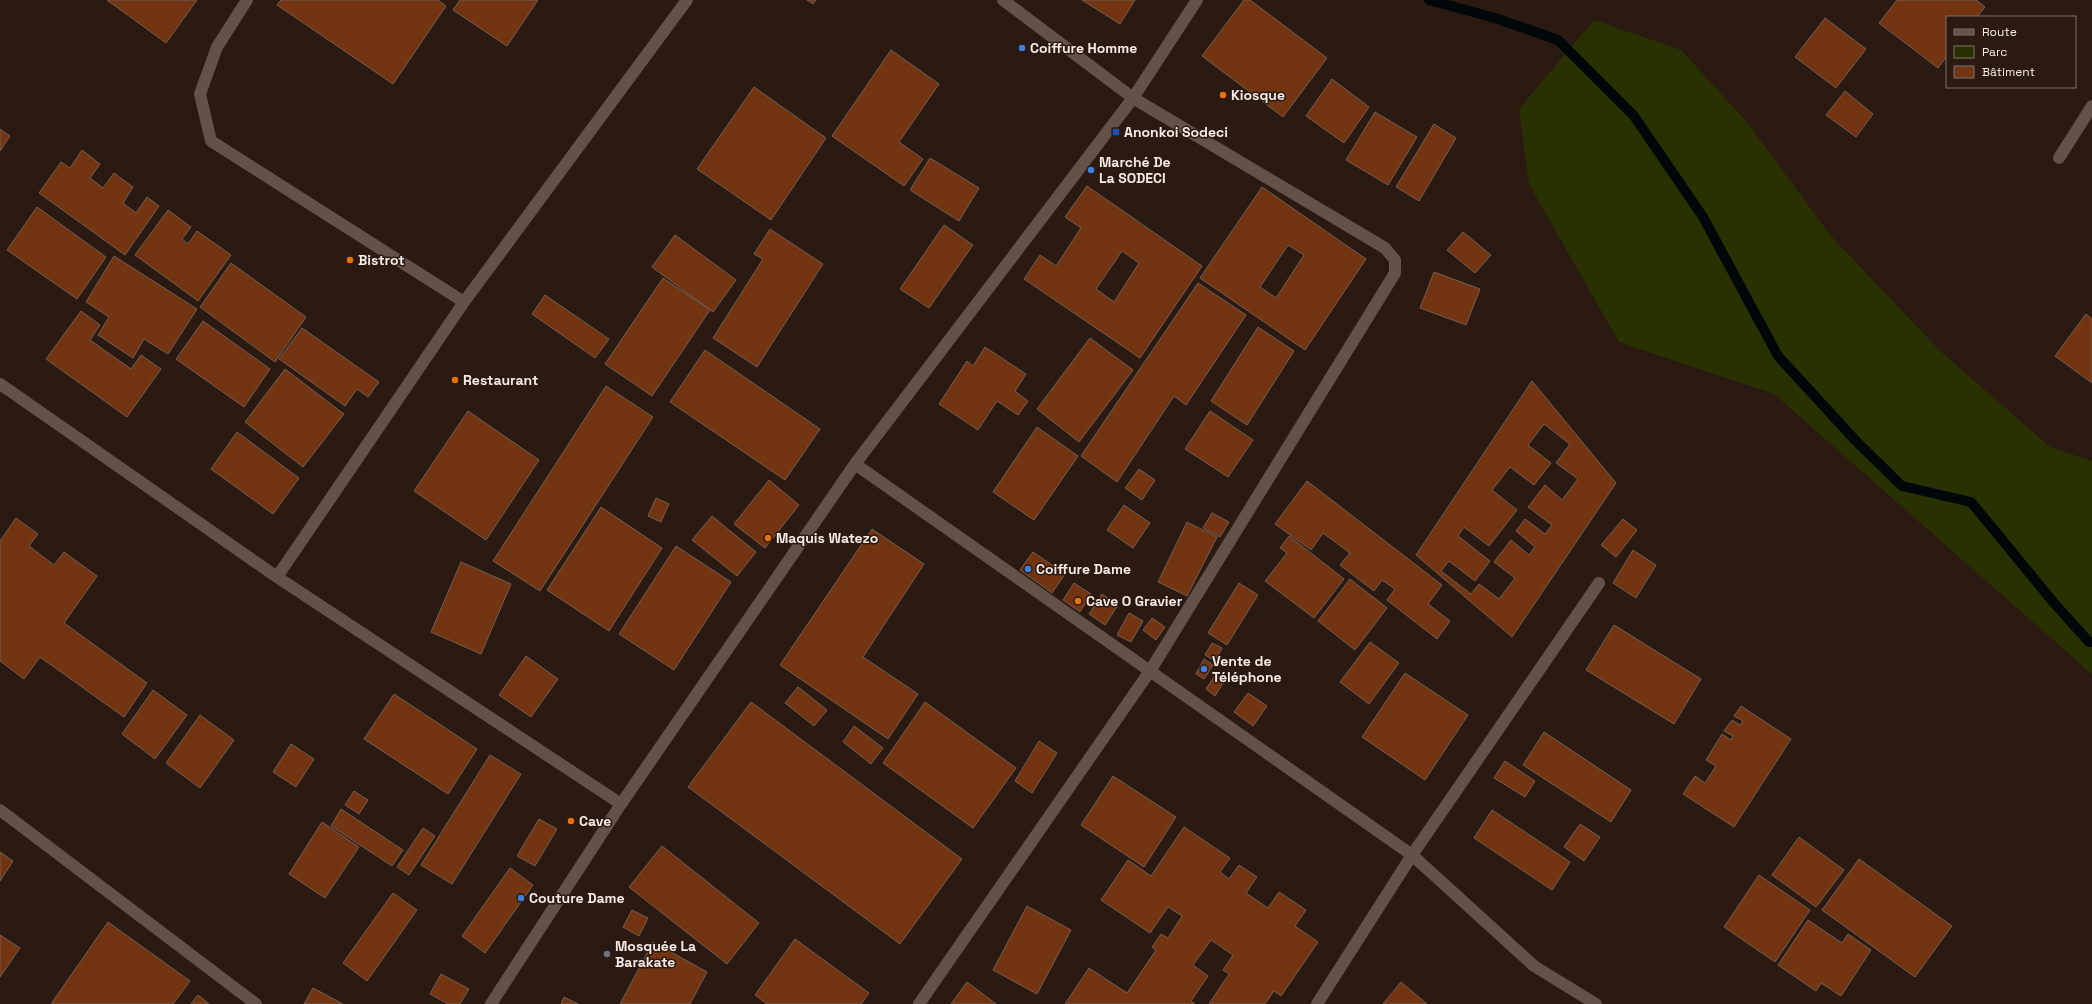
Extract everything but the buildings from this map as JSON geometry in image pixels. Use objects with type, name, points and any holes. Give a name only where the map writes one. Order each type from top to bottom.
[{"type":"street","points":[[248,0],[217,47],[200,94],[211,141],[464,302]]},
{"type":"street","points":[[277,576],[464,302],[687,0]]},
{"type":"street","points":[[919,1004],[1150,671],[1395,273],[1395,260],[1385,248],[1133,98],[1003,0]]},
{"type":"street","points":[[491,1004],[622,804],[855,464],[1133,98],[1197,0]]},
{"type":"street","points":[[2059,158],[2092,106]]},
{"type":"street","points":[[0,384],[277,576],[622,804]]},
{"type":"street","points":[[855,464],[1412,855],[1534,966],[1596,1004]]},
{"type":"street","points":[[1317,1004],[1412,855],[1600,583]]},
{"type":"street","points":[[0,810],[256,1004]]},
{"type":"green space","points":[[1594,20],[1681,50],[1745,120],[1831,236],[1939,350],[2050,447],[2092,461],[2092,674],[1774,394],[1619,342],[1529,184],[1519,109]]},
{"type":"waterway","points":[[1429,0],[1495,18],[1558,40],[1634,116],[1703,217],[1778,356],[1855,440],[1902,486],[1971,502],[2054,603],[2089,642],[2092,642]]},
{"type":"place","name":"Coiffure Homme","points":[[1022,48]]},
{"type":"place","name":"Kiosque","points":[[1223,95]]},
{"type":"place","name":"Anonkoi Sodeci","points":[[1116,132]]},
{"type":"place","name":"Marché De La SODECI","points":[[1091,170]]},
{"type":"place","name":"Bistrot","points":[[350,260]]},
{"type":"place","name":"Restaurant","points":[[455,380]]},
{"type":"place","name":"Maquis Watezo","points":[[768,538]]},
{"type":"place","name":"Coiffure Dame","points":[[1028,569]]},
{"type":"place","name":"Cave O Gravier","points":[[1078,601]]},
{"type":"place","name":"Vente de Téléphone","points":[[1204,669]]},
{"type":"place","name":"Cave","points":[[571,821]]},
{"type":"place","name":"Couture Dame","points":[[521,898]]},
{"type":"place","name":"Mosquée La Barakate","points":[[607,954]]}]
